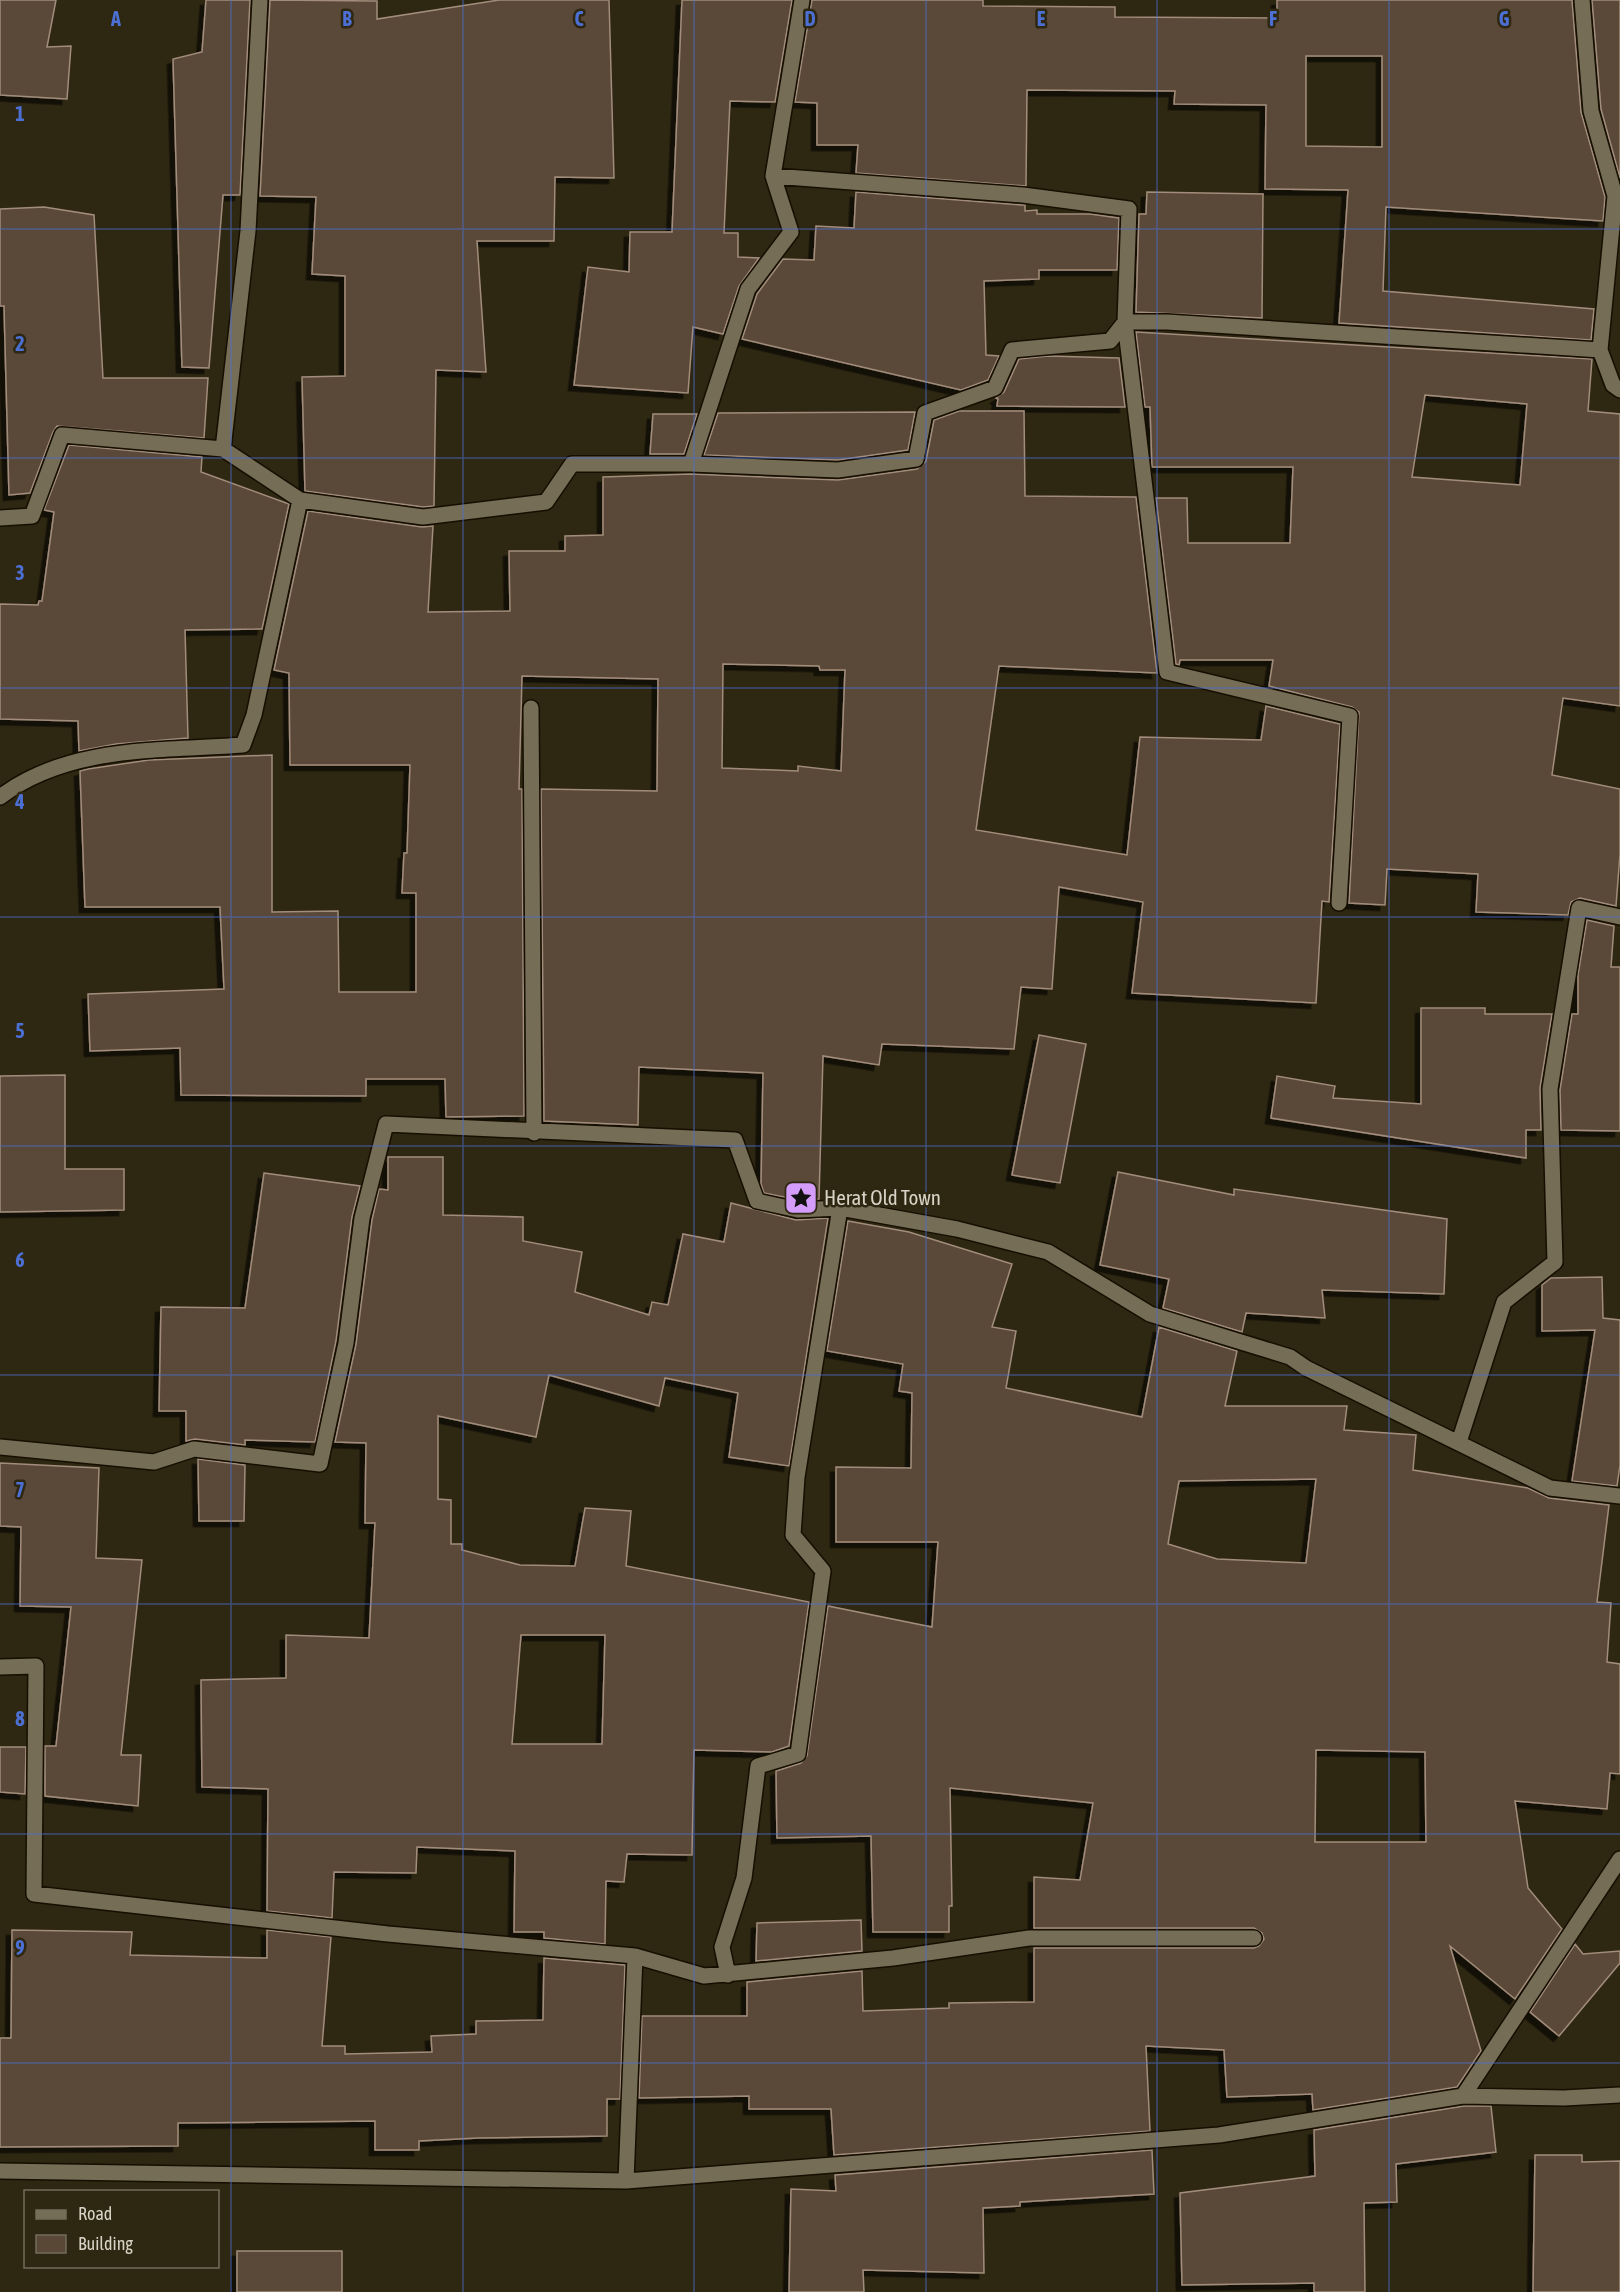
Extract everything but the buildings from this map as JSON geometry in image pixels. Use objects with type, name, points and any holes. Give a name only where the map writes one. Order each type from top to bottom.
[{"type":"street","points":[[223,449],[248,231],[260,0]]},
{"type":"street","points":[[691,464],[748,290],[791,232],[773,176],[802,0]]},
{"type":"street","points":[[1582,0],[1590,111],[1615,196],[1600,350],[1613,385],[1620,390]]},
{"type":"street","points":[[773,176],[1023,195],[1129,209],[1125,322],[1167,672],[1350,716],[1339,903]]},
{"type":"street","points":[[0,518],[32,516],[62,435],[223,449],[300,500],[423,517],[546,502],[572,464],[691,464],[838,470],[916,459],[925,413],[995,388],[1011,350],[1110,341],[1125,322]]},
{"type":"street","points":[[1125,322],[1167,322],[1600,350]]},
{"type":"street","points":[[0,797],[20,782],[96,755],[243,745],[254,715],[300,500]]},
{"type":"street","points":[[531,708],[534,1133]]},
{"type":"street","points":[[1459,1442],[1504,1302],[1555,1262],[1551,1089],[1580,908],[1620,917]]},
{"type":"street","points":[[0,1446],[154,1462],[194,1449],[320,1464],[346,1343],[362,1218],[386,1124],[534,1133],[735,1140],[757,1201],[798,1209],[840,1208],[957,1229],[1048,1252],[1150,1314],[1290,1357],[1306,1368],[1550,1488],[1620,1496]]},
{"type":"street","points":[[728,1975],[722,1947],[744,1878],[758,1766],[798,1754],[823,1571],[793,1535],[796,1489],[840,1208]]},
{"type":"street","points":[[0,1667],[36,1666],[34,1894],[388,1934],[635,1956],[704,1976],[893,1958],[1029,1938],[1254,1938]]},
{"type":"street","points":[[1463,2096],[1620,1860]]},
{"type":"street","points":[[626,2181],[635,1956]]},
{"type":"street","points":[[0,2171],[626,2181],[1219,2134],[1463,2096],[1564,2098],[1620,2095]]},
{"type":"place","name":"Herat Old Town","points":[[801,1198]]}]
